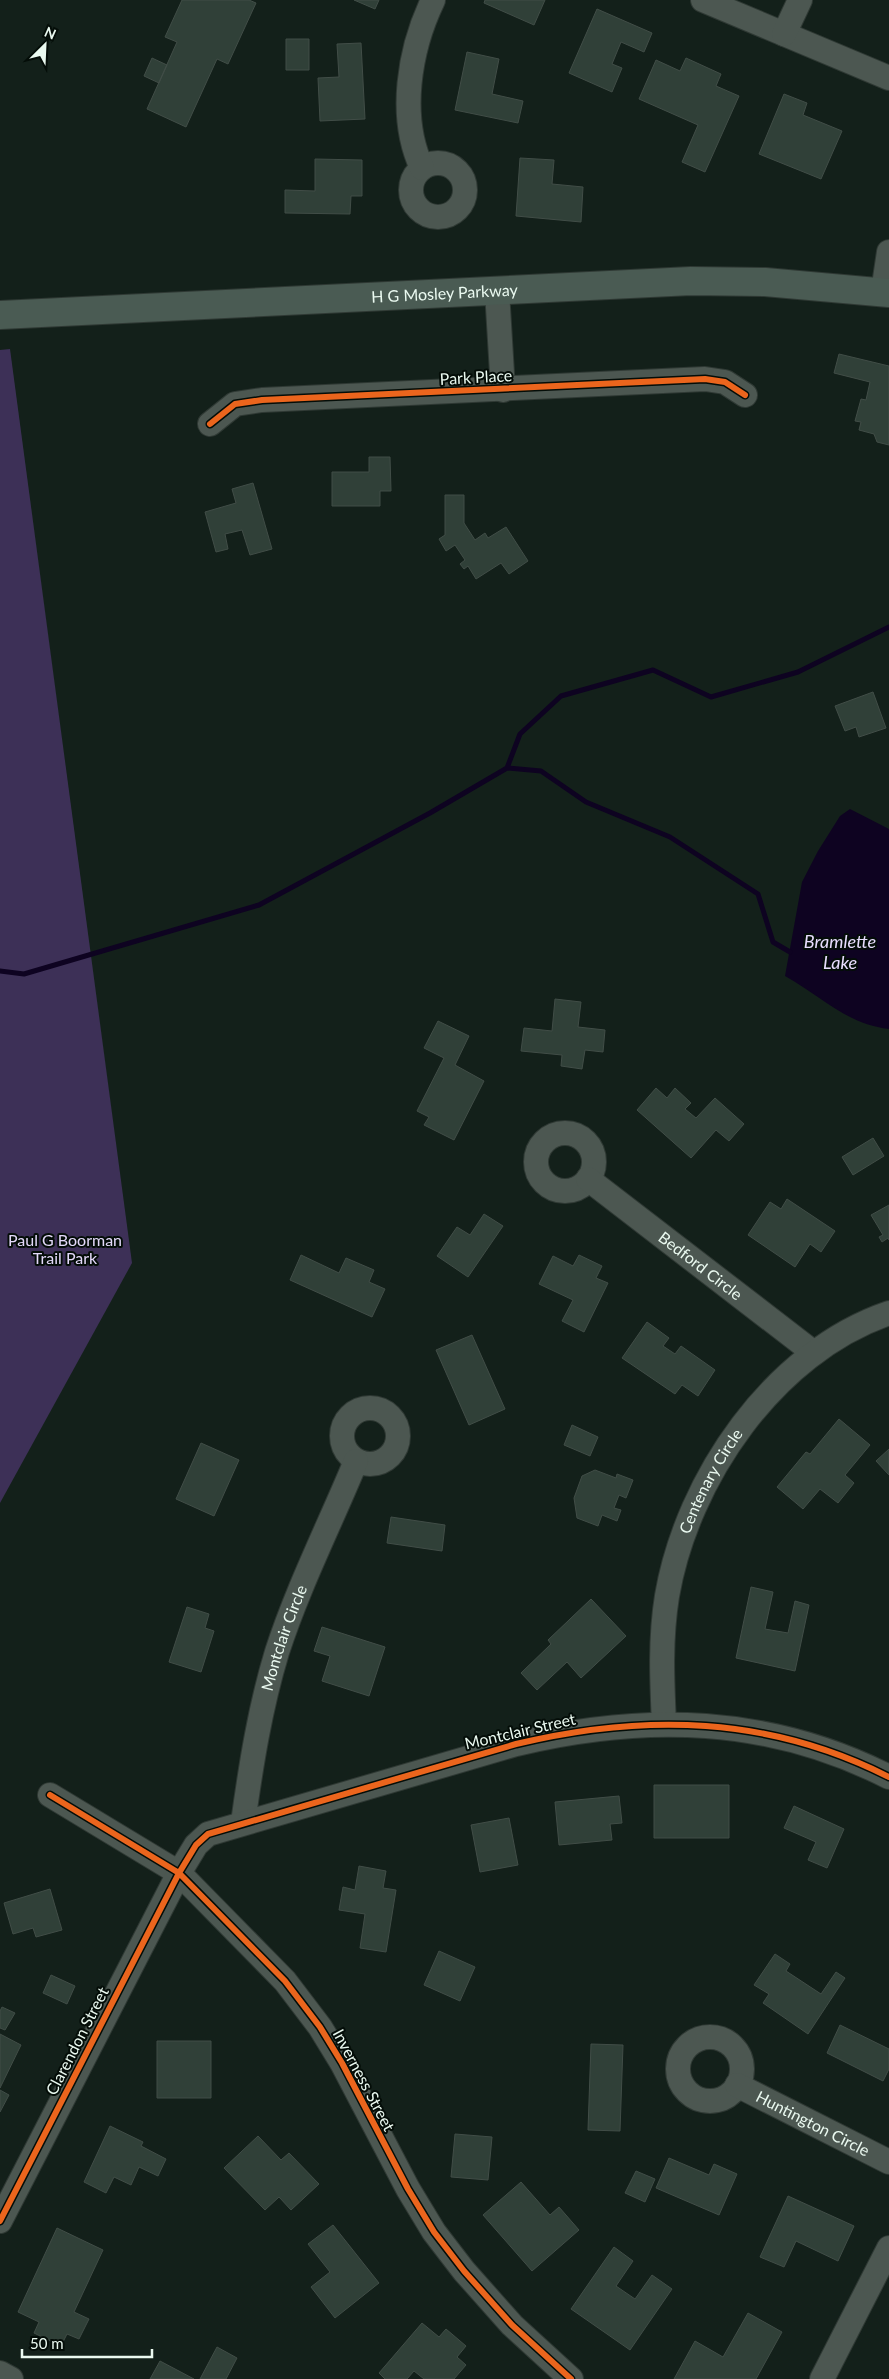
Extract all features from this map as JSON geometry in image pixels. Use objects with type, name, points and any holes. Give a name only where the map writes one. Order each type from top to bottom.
[{"type":"main road","name":"H G Mosley Parkway","points":[[0,315],[691,281],[738,281],[814,285],[886,293]]},
{"type":"street","points":[[422,168],[411,136],[409,86],[420,34],[432,0]]},
{"type":"street","points":[[702,0],[889,78]]},
{"type":"street","points":[[784,34],[800,0]]},
{"type":"street","points":[[886,293],[889,252]]},
{"type":"street","points":[[497,290],[503,390]]},
{"type":"street","name":"Park Place","points":[[210,424],[228,408],[251,401],[705,379],[725,382],[745,395]]},
{"type":"street","name":"Bedford Circle","points":[[588,1179],[814,1353]]},
{"type":"street","name":"Centenary Circle","points":[[664,1724],[662,1660],[664,1616],[673,1572],[695,1508],[715,1467],[746,1420],[782,1381],[814,1353],[853,1328],[889,1313]]},
{"type":"street","name":"Montclair Circle","points":[[243,1823],[255,1738],[278,1651],[291,1615],[356,1461]]},
{"type":"street","name":"Montclair Street","points":[[179,1873],[196,1845],[203,1837],[212,1832],[466,1757],[541,1738],[614,1726],[664,1724],[737,1728],[785,1737],[832,1752],[889,1777]]},
{"type":"street","name":"Inverness Street","points":[[50,1795],[179,1873],[295,1992],[342,2063],[408,2190],[434,2232],[464,2271],[512,2325],[571,2379]]},
{"type":"street","name":"Clarendon Street","points":[[0,2222],[179,1873]]},
{"type":"street","name":"Huntington Circle","points":[[737,2085],[889,2162]]},
{"type":"street","points":[[822,2379],[889,2248]]},
{"type":"street","points":[[0,2373],[11,2379]]},
{"type":"green space","name":"Paul G Boorman Trail Park","points":[[10,349],[132,1263],[0,1503],[0,350]]},
{"type":"water","name":"Bramlette Lake","points":[[850,809],[889,829],[889,1029],[874,1026],[847,1015],[785,976],[802,882],[818,851],[840,816]]},
{"type":"building","points":[[182,0],[249,0],[256,3],[228,64],[217,59],[186,127],[147,109],[177,42],[165,37]]},
{"type":"building","points":[[354,0],[379,0],[375,9]]},
{"type":"building","points":[[485,0],[545,0],[534,25],[484,3]]},
{"type":"building","points":[[597,9],[652,33],[644,52],[621,42],[612,64],[622,68],[612,92],[569,73]]},
{"type":"building","points":[[286,39],[309,39],[309,70],[286,70]]},
{"type":"building","points":[[361,43],[365,119],[320,121],[318,78],[339,77],[337,44]]},
{"type":"building","points":[[467,52],[499,59],[492,94],[523,101],[518,123],[455,110]]},
{"type":"building","points":[[152,58],[167,65],[159,83],[144,76]]},
{"type":"building","points":[[686,58],[721,74],[716,86],[739,96],[705,172],[682,162],[698,125],[639,99],[656,60],[680,71]]},
{"type":"building","points":[[784,94],[807,103],[803,115],[842,131],[821,179],[759,154]]},
{"type":"building","points":[[520,158],[554,160],[552,184],[583,187],[581,222],[516,216]]},
{"type":"building","points":[[315,159],[362,160],[362,196],[351,196],[350,214],[285,213],[285,190],[315,191]]},
{"type":"building","points":[[839,354],[889,366],[889,445],[877,442],[874,434],[859,430],[861,422],[855,421],[861,399],[866,400],[870,382],[834,373]]},
{"type":"building","points":[[369,457],[390,457],[391,491],[380,491],[380,506],[332,506],[332,472],[369,472]]},
{"type":"building","points":[[253,483],[272,549],[250,555],[242,530],[225,534],[228,549],[216,552],[205,512],[236,503],[232,489]]},
{"type":"building","points":[[445,495],[464,495],[464,523],[475,540],[485,533],[488,538],[506,527],[528,561],[509,574],[501,563],[476,579],[468,566],[464,569],[460,564],[465,560],[455,545],[446,551],[439,539],[445,535]]},
{"type":"building","points":[[873,692],[886,728],[859,737],[856,727],[845,731],[835,706]]},
{"type":"building","points":[[555,999],[581,1002],[578,1027],[605,1030],[603,1052],[585,1050],[582,1069],[561,1066],[562,1055],[521,1051],[524,1028],[552,1031]]},
{"type":"building","points":[[438,1021],[469,1036],[455,1065],[484,1081],[454,1140],[424,1125],[429,1117],[417,1111],[444,1058],[424,1048]]},
{"type":"building","points":[[656,1088],[667,1098],[675,1088],[691,1103],[685,1109],[696,1118],[715,1098],[744,1124],[729,1141],[716,1130],[691,1158],[637,1110]]},
{"type":"building","points":[[873,1138],[884,1156],[853,1175],[842,1157]]},
{"type":"building","points":[[787,1199],[835,1231],[821,1252],[810,1244],[795,1267],[748,1235],[770,1202],[781,1209]]},
{"type":"building","points":[[889,1205],[889,1240],[888,1238],[882,1242],[879,1237],[883,1235],[871,1215]]},
{"type":"building","points":[[484,1214],[503,1226],[468,1277],[437,1256],[457,1227],[470,1235]]},
{"type":"building","points":[[301,1255],[339,1273],[346,1258],[374,1270],[369,1282],[385,1289],[372,1317],[290,1280]]},
{"type":"building","points":[[579,1255],[602,1266],[596,1278],[608,1283],[584,1332],[562,1321],[573,1300],[539,1284],[553,1256],[573,1266]]},
{"type":"building","points":[[647,1322],[669,1338],[663,1346],[675,1354],[681,1346],[715,1370],[698,1396],[682,1385],[675,1394],[622,1358]]},
{"type":"building","points":[[472,1335],[505,1409],[469,1425],[436,1350]]},
{"type":"building","points":[[839,1419],[870,1445],[845,1475],[854,1483],[838,1503],[820,1489],[803,1509],[777,1487],[806,1452],[810,1454]]},
{"type":"building","points":[[572,1425],[598,1437],[590,1456],[564,1445]]},
{"type":"building","points":[[201,1443],[239,1460],[214,1516],[176,1499]]},
{"type":"building","points":[[889,1449],[889,1475],[876,1461]]},
{"type":"building","points":[[595,1470],[616,1478],[617,1474],[633,1480],[626,1498],[619,1495],[614,1508],[621,1510],[617,1521],[602,1515],[598,1526],[577,1518],[574,1498],[582,1476]]},
{"type":"building","points":[[391,1517],[445,1525],[442,1551],[387,1543]]},
{"type":"building","points":[[751,1587],[773,1592],[765,1629],[788,1633],[795,1601],[809,1605],[795,1671],[736,1658]]},
{"type":"building","points":[[591,1599],[626,1636],[581,1678],[567,1662],[537,1690],[521,1673],[551,1644],[548,1640]]},
{"type":"building","points":[[187,1607],[209,1614],[205,1628],[214,1631],[201,1672],[169,1662]]},
{"type":"building","points":[[322,1627],[385,1647],[369,1696],[322,1681],[330,1656],[314,1651]]},
{"type":"building","points":[[654,1785],[729,1785],[729,1838],[654,1838]]},
{"type":"building","points":[[619,1796],[622,1823],[610,1824],[612,1840],[559,1845],[555,1802]]},
{"type":"building","points":[[794,1806],[844,1829],[827,1868],[808,1860],[816,1842],[784,1828]]},
{"type":"building","points":[[509,1818],[518,1865],[480,1872],[471,1825]]},
{"type":"building","points":[[359,1866],[386,1871],[383,1888],[396,1890],[386,1952],[360,1948],[365,1914],[339,1910],[343,1887],[355,1890]]},
{"type":"building","points":[[50,1889],[62,1930],[36,1937],[33,1928],[13,1934],[4,1903]]},
{"type":"building","points":[[439,1951],[475,1967],[460,2001],[424,1985]]},
{"type":"building","points":[[775,1954],[790,1964],[786,1971],[821,1994],[836,1972],[845,1978],[808,2034],[763,2003],[769,1994],[754,1985]]},
{"type":"building","points":[[51,1975],[75,1986],[67,2004],[43,1993]]},
{"type":"building","points":[[2,2007],[15,2013],[5,2030],[0,2028],[0,2011]]},
{"type":"building","points":[[840,2025],[889,2049],[889,2069],[883,2081],[827,2053]]},
{"type":"building","points":[[0,2034],[21,2045],[0,2088]]},
{"type":"building","points":[[157,2041],[211,2041],[211,2098],[157,2098]]},
{"type":"building","points":[[591,2044],[623,2045],[620,2131],[588,2130]]},
{"type":"building","points":[[0,2090],[9,2095],[0,2112]]},
{"type":"building","points":[[110,2126],[143,2142],[141,2146],[166,2159],[158,2176],[139,2167],[131,2185],[114,2177],[106,2193],[84,2182]]},
{"type":"building","points":[[455,2134],[492,2137],[488,2180],[451,2177]]},
{"type":"building","points":[[258,2136],[281,2160],[289,2153],[319,2184],[291,2210],[279,2197],[265,2210],[224,2168]]},
{"type":"building","points":[[669,2158],[709,2175],[714,2164],[737,2174],[719,2215],[656,2188]]},
{"type":"building","points":[[636,2171],[655,2179],[645,2202],[625,2193]]},
{"type":"building","points":[[521,2182],[550,2215],[559,2207],[579,2230],[532,2271],[483,2215]]},
{"type":"building","points":[[788,2196],[854,2226],[838,2261],[796,2241],[784,2267],[760,2257]]},
{"type":"building","points":[[333,2225],[379,2283],[335,2318],[311,2287],[330,2272],[308,2244]]},
{"type":"building","points":[[57,2228],[103,2250],[74,2312],[89,2319],[79,2339],[67,2334],[61,2346],[34,2333],[39,2322],[18,2312]]},
{"type":"building","points":[[614,2247],[633,2261],[616,2286],[635,2299],[652,2275],[672,2289],[630,2350],[571,2309]]},
{"type":"building","points":[[748,2313],[782,2332],[756,2379],[674,2379],[695,2341],[723,2357]]},
{"type":"building","points":[[422,2323],[439,2337],[446,2329],[466,2346],[457,2357],[466,2365],[454,2379],[424,2379],[414,2371],[407,2379],[385,2379],[379,2373]]},
{"type":"building","points":[[217,2347],[237,2358],[226,2379],[200,2379]]},
{"type":"building","points":[[160,2361],[194,2379],[150,2379]]},
{"type":"waterway","points":[[0,971],[24,974],[259,905],[430,813],[507,768],[520,734],[561,696],[653,670],[711,697],[798,672],[889,627]]},
{"type":"waterway","points":[[507,768],[541,771],[586,802],[670,837],[758,894],[773,942],[790,952]]},
{"type":"cycle path","points":[[210,424],[235,404],[262,400],[705,379],[725,382],[745,395]]},
{"type":"cycle path","points":[[0,2221],[179,1873],[196,1845],[208,1834],[516,1744],[564,1734],[612,1728],[659,1725],[706,1726],[752,1732],[798,1742],[844,1757],[889,1777]]},
{"type":"cycle path","points":[[50,1795],[179,1873],[285,1981],[320,2027],[342,2063],[408,2189],[434,2232],[464,2271],[512,2325],[571,2379]]}]
